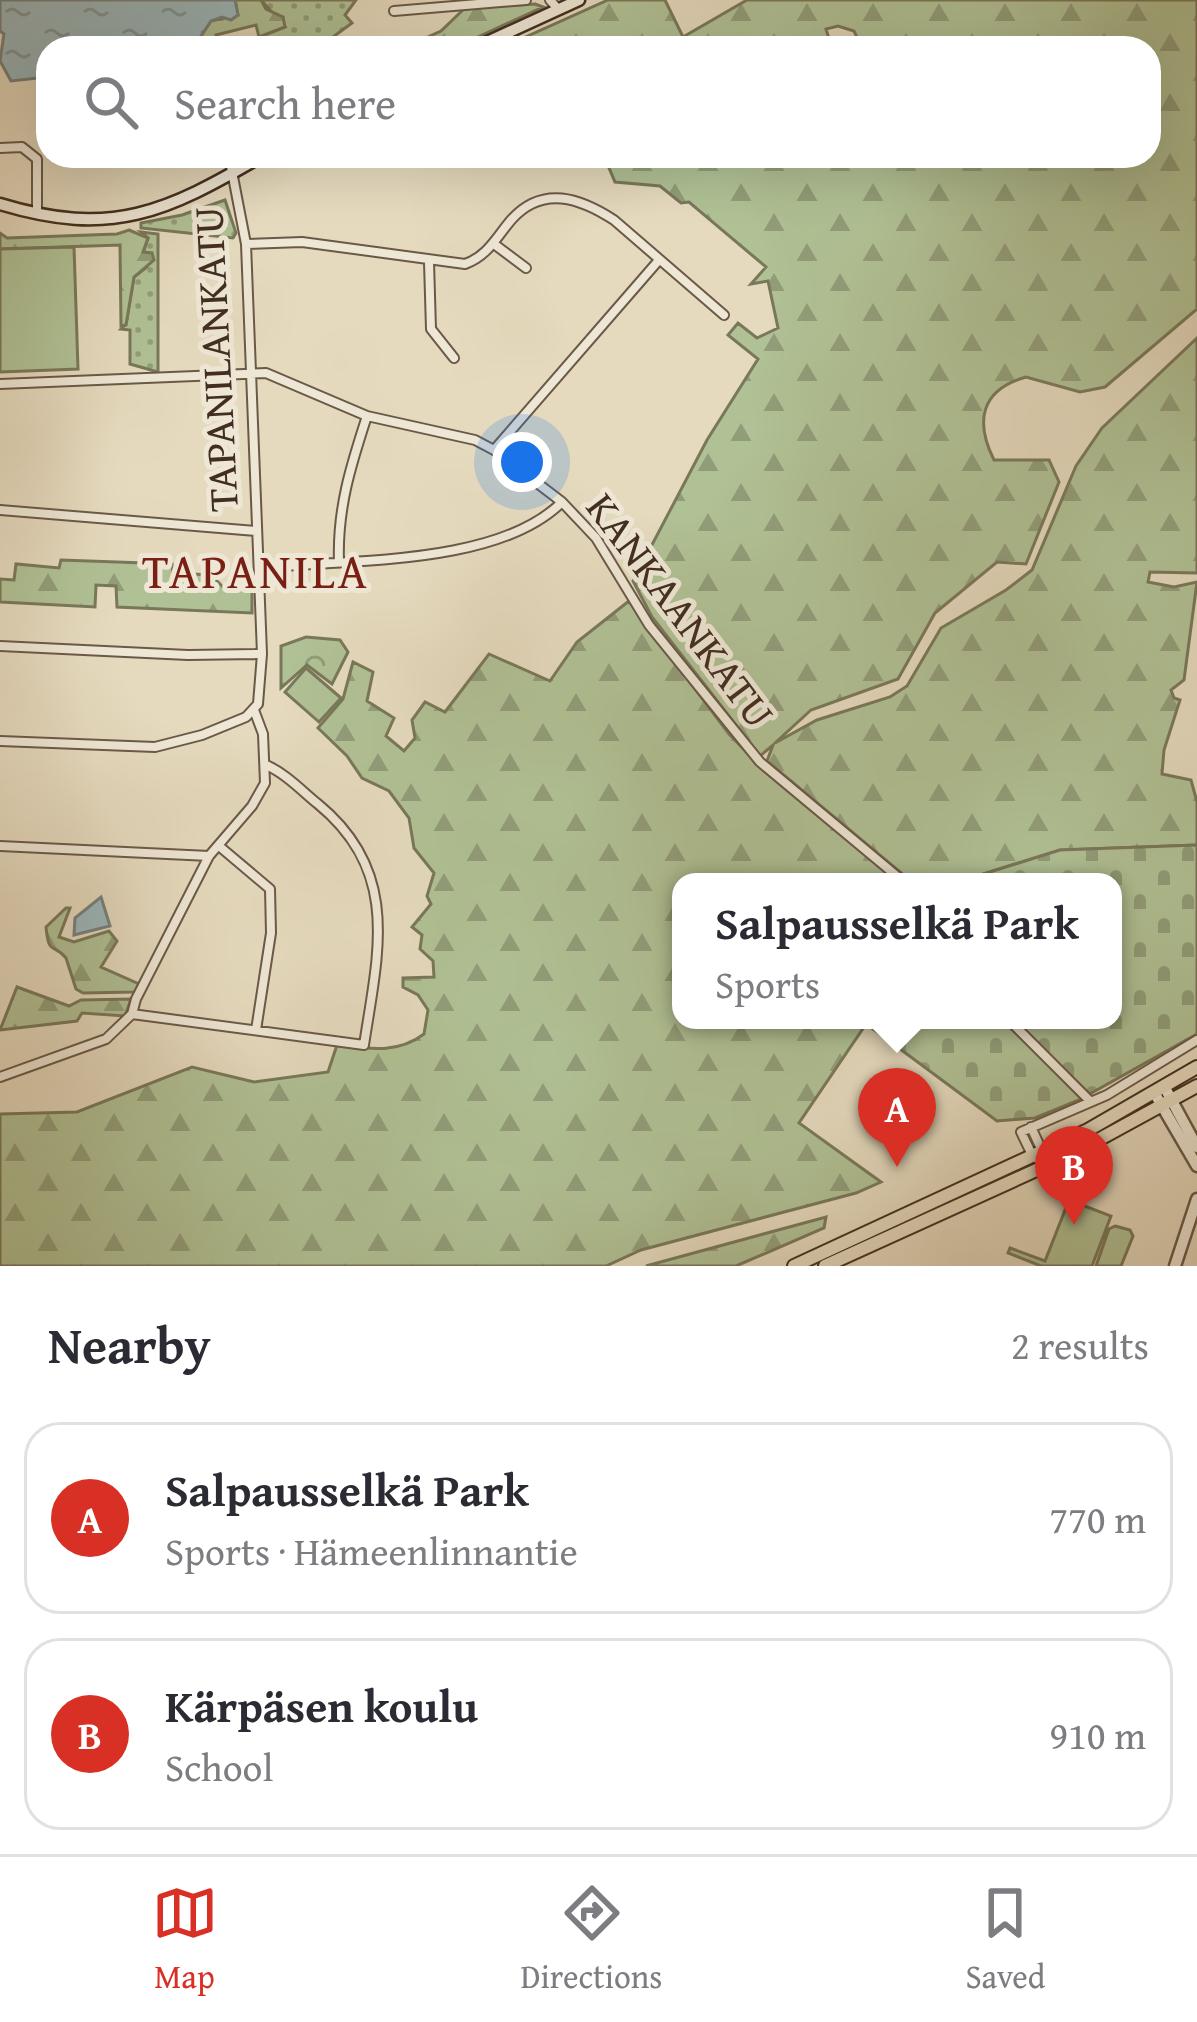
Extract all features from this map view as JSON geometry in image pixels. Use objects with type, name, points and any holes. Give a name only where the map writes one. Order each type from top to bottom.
[{"type":"main road","points":[[496,36],[554,5],[580,0]]},
{"type":"main road","points":[[0,204],[38,214],[116,220],[171,205],[241,168]]},
{"type":"main road","points":[[1164,1098],[1197,1067]]},
{"type":"main road","points":[[825,1266],[1197,1086]]},
{"type":"main road","points":[[1164,1098],[1197,1147]]},
{"type":"main road","points":[[1164,1098],[1197,1166]]},
{"type":"main road","points":[[794,1266],[1040,1161]]},
{"type":"main road","points":[[1174,1266],[1197,1199]]},
{"type":"street","points":[[394,11],[448,2],[526,0]]},
{"type":"street","points":[[0,148],[22,147],[36,158]]},
{"type":"street","points":[[37,168],[38,214]]},
{"type":"street","name":"TAPANILANKATU","points":[[230,168],[246,244],[252,373],[262,654],[261,691],[254,710]]},
{"type":"street","points":[[246,244],[302,242],[465,264],[480,257],[515,216],[534,202],[559,196],[595,208],[724,315]]},
{"type":"street","points":[[494,244],[526,268]]},
{"type":"street","points":[[494,450],[659,260]]},
{"type":"street","points":[[429,262],[431,328],[454,358]]},
{"type":"street","name":"KANKAANKATU","points":[[0,384],[277,375],[367,416],[475,440],[494,450],[562,502],[596,538],[649,625],[760,762],[893,873]]},
{"type":"street","points":[[339,562],[343,499],[367,416]]},
{"type":"street","points":[[259,568],[458,550],[536,522],[562,502]]},
{"type":"street","points":[[0,510],[256,531]]},
{"type":"street","points":[[0,646],[188,656],[262,654]]},
{"type":"street","points":[[0,741],[155,747],[202,735],[254,710],[261,720],[266,765],[261,794],[209,856],[132,1015],[106,1039],[0,1077]]},
{"type":"street","points":[[132,1015],[364,1045],[379,947],[379,911],[370,872],[352,838],[327,811],[266,765]]},
{"type":"street","points":[[0,846],[209,856]]},
{"type":"street","points":[[219,846],[269,889],[271,933],[256,1030]]},
{"type":"street","points":[[1018,1029],[1090,1100]]},
{"type":"street","points":[[1040,1161],[1021,1132],[1107,1095],[1197,1040]]},
{"type":"street","points":[[1031,1127],[1040,1161]]},
{"type":"green space","points":[[235,0],[261,0],[266,9],[283,17],[285,27],[262,36],[256,25],[201,36],[211,21],[238,15]]},
{"type":"green space","points":[[261,0],[356,0],[345,15],[352,23],[334,36],[262,36],[285,27]]},
{"type":"green space","points":[[608,0],[665,0],[683,36],[528,36]]},
{"type":"green space","points":[[747,0],[1197,0],[1197,309],[1105,387],[1080,392],[1026,377],[999,390],[984,420],[994,460],[1049,460],[1059,482],[1026,564],[997,562],[935,613],[898,679],[811,710],[775,743],[817,720],[890,697],[907,686],[941,628],[1032,570],[1076,466],[1102,428],[1197,338],[1197,573],[1150,572],[1148,582],[1174,587],[1197,582],[1184,680],[1171,690],[1180,700],[1164,750],[1162,774],[1191,780],[1197,802],[1197,845],[1060,850],[987,873],[901,873],[767,761],[773,745],[760,756],[652,617],[633,581],[707,440],[758,359],[728,335],[738,323],[757,338],[778,328],[768,281],[751,284],[766,267],[689,202],[681,203],[660,186],[615,182],[609,168],[1161,168],[1161,36],[856,36],[838,26],[826,29],[828,36],[685,36]]},
{"type":"green space","points":[[543,7],[480,36],[430,36],[465,8]]},
{"type":"green space","points":[[225,200],[236,233],[233,238],[141,228],[141,223]]},
{"type":"green space","points":[[129,230],[148,238],[143,252],[152,253],[154,260],[134,277],[126,325],[121,326],[120,245],[0,249],[0,233],[7,238]]},
{"type":"green space","points":[[141,232],[158,234],[158,372],[130,364],[130,330],[121,329],[126,324],[134,277],[147,267],[143,253],[148,238]]},
{"type":"green space","points":[[74,247],[78,369],[0,372],[0,249]]},
{"type":"green space","points":[[61,560],[172,564],[173,573],[211,575],[223,587],[252,587],[252,613],[117,607],[116,586],[96,585],[95,607],[0,602],[0,579],[14,580],[16,564],[59,568]]},
{"type":"green space","points":[[629,601],[729,734],[888,873],[672,873],[672,1029],[863,1029],[799,1123],[881,1182],[856,1193],[641,1250],[606,1266],[0,1266],[0,1114],[77,1112],[192,1067],[254,1082],[328,1072],[337,1045],[393,1047],[424,1034],[428,1010],[418,995],[403,987],[403,978],[434,977],[433,961],[420,949],[422,935],[412,927],[431,904],[427,896],[434,873],[414,848],[409,818],[389,791],[362,778],[318,728],[343,699],[353,662],[373,672],[367,701],[394,718],[386,736],[404,751],[415,738],[412,720],[425,702],[445,712],[489,654],[550,681],[577,642]]},
{"type":"green space","points":[[306,637],[340,640],[348,652],[332,684],[307,665],[281,688],[281,646]]},
{"type":"green space","points":[[306,668],[341,698],[319,722],[285,692]]},
{"type":"green space","points":[[1197,845],[1197,1034],[1079,1100],[1035,1118],[997,1121],[873,1029],[1122,1029],[1122,873],[987,873],[1060,850]]},
{"type":"green space","points":[[70,908],[59,937],[74,942],[109,931],[117,941],[101,967],[139,984],[135,992],[83,993],[76,989],[66,958],[50,946],[46,927]]},
{"type":"green space","points":[[17,987],[69,1006],[81,1000],[131,999],[125,1016],[82,1013],[77,1021],[0,1030]]},
{"type":"green space","points":[[1069,1200],[1111,1216],[1092,1266],[1041,1266],[1008,1253],[1010,1248],[1045,1261]]},
{"type":"green space","points":[[826,1217],[824,1228],[736,1266],[646,1266]]},
{"type":"green space","points":[[1109,1229],[1130,1230],[1133,1236],[1121,1266],[1096,1266]]},
{"type":"water","points":[[0,0],[235,0],[238,15],[211,21],[201,36],[36,36],[36,78],[11,81],[0,61],[4,34],[0,31]]},
{"type":"water","points":[[101,897],[110,926],[74,935],[75,918]]},
{"type":"place","name":"Salpausselkä Park","points":[[897,1167]]},
{"type":"place","name":"Kärpäsen koulu","points":[[1074,1225]]},
{"type":"district","name":"TAPANILA","points":[[256,571]]}]
